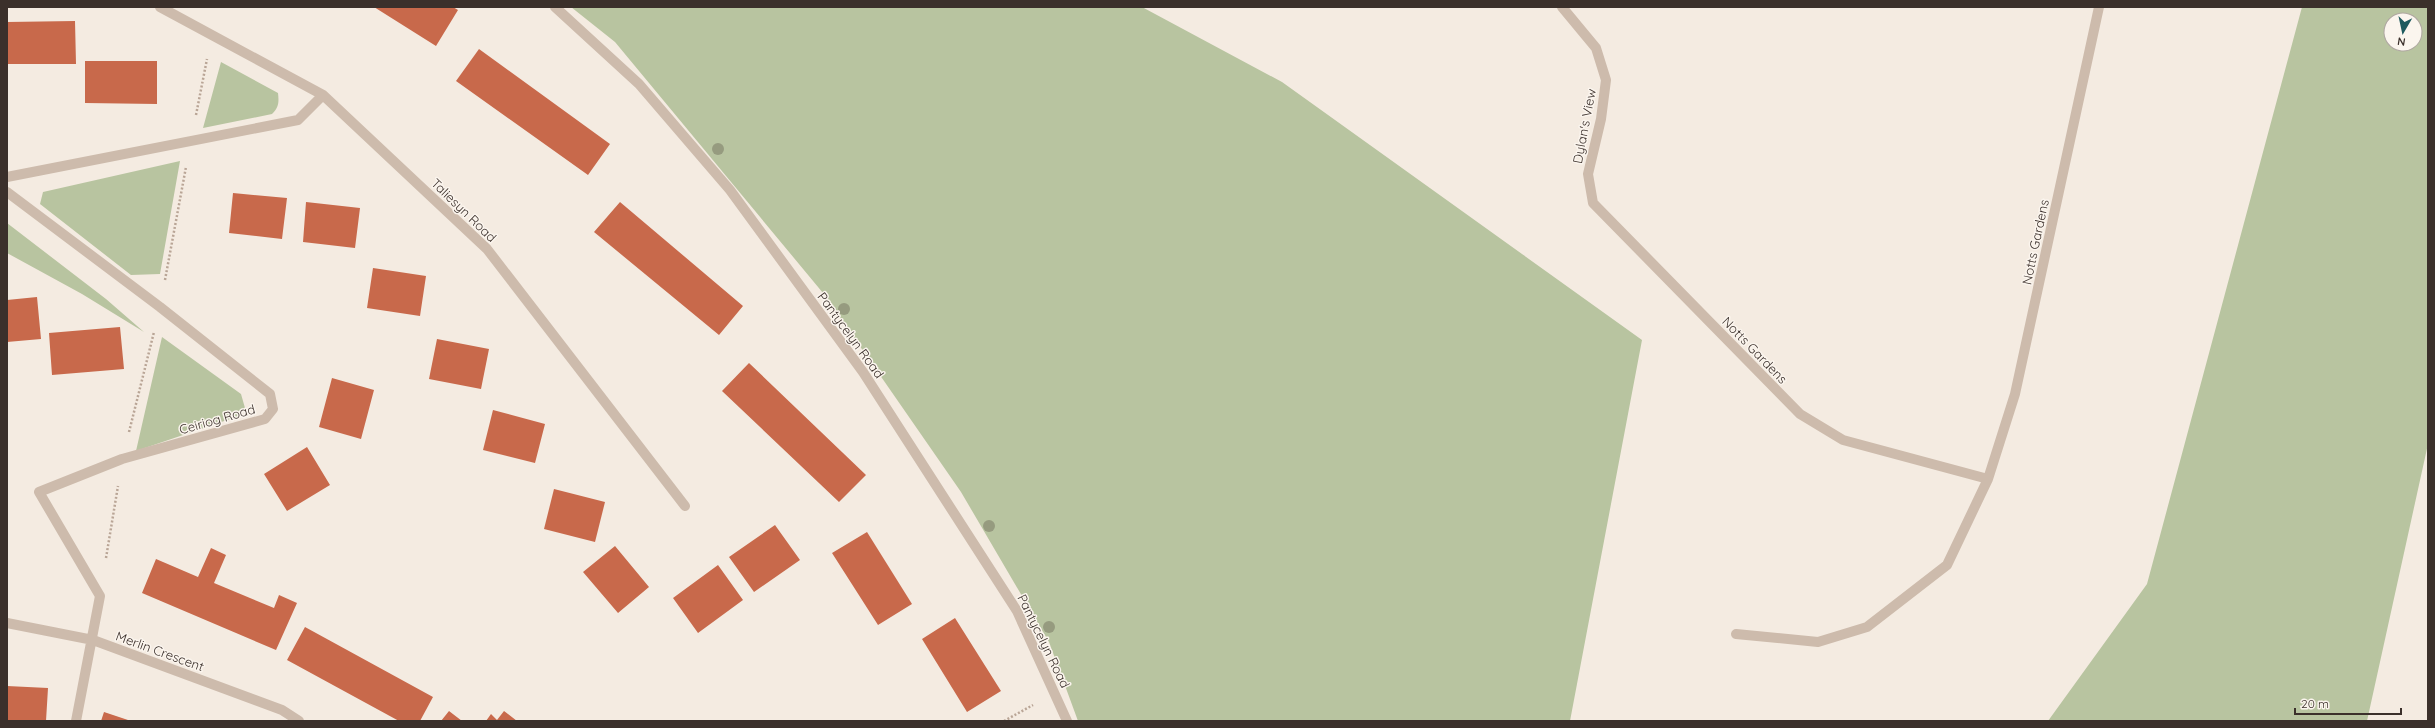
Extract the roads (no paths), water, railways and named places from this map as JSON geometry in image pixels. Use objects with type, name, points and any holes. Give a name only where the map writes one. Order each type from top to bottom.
[{"type":"street","name":"Taliesyn Road","points":[[160,7],[323,95],[487,249],[685,506]]},
{"type":"street","name":"Pantycelyn Road","points":[[555,7],[639,84],[730,190],[863,372],[1017,611],[1067,721]]},
{"type":"street","name":"Dylan's View","points":[[1562,7],[1596,48],[1606,80],[1601,119],[1588,174],[1594,203],[1619,229]]},
{"type":"street","name":"Notts Gardens","points":[[1736,634],[1818,642],[1867,627],[1947,565],[1988,479],[2015,394],[2098,7]]},
{"type":"street","points":[[7,177],[298,120],[323,95]]},
{"type":"street","name":"Ceiriog Road","points":[[7,192],[160,307],[270,394],[273,409],[265,419],[122,459],[39,492],[100,596],[93,640]]},
{"type":"street","name":"Notts Gardens","points":[[1619,229],[1800,414],[1844,440],[1988,479]]},
{"type":"street","name":"Merlin Crescent","points":[[7,623],[93,640],[282,710],[299,721]]},
{"type":"street","points":[[76,721],[93,640]]}]
